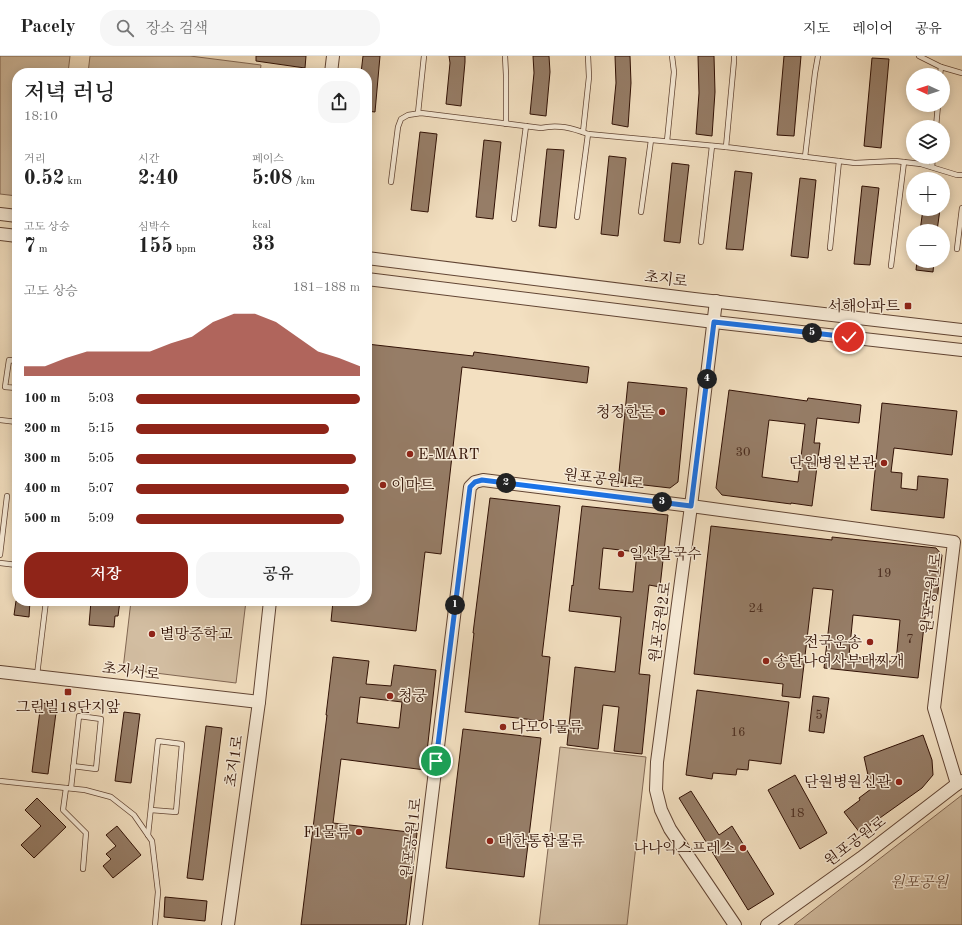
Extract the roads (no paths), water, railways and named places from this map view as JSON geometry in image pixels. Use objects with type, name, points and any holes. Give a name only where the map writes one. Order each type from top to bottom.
[{"type":"street","points":[[331,68],[333,56]]},
{"type":"street","points":[[0,214],[12,215]]},
{"type":"street","points":[[0,234],[12,235]]},
{"type":"street","name":"초지로","points":[[372,259],[962,330]]},
{"type":"street","points":[[372,280],[714,322],[962,350]]},
{"type":"street","name":"원포공원2로","points":[[716,301],[691,506],[657,762],[656,790],[661,810],[670,829],[735,925]]},
{"type":"street","name":"원포공원1로","points":[[416,925],[470,487],[475,482],[482,480],[691,506],[954,542],[934,708],[959,783]]},
{"type":"street","name":"초지1로","points":[[228,925],[269,606]]},
{"type":"street","name":"초지서로","points":[[0,672],[258,702]]},
{"type":"street","name":"원포공원로","points":[[767,925],[860,858],[959,783]]},
{"type":"lane","points":[[418,113],[424,56]]},
{"type":"lane","points":[[505,56],[506,124]]},
{"type":"lane","points":[[577,217],[590,77],[588,56]]},
{"type":"lane","points":[[667,141],[674,72],[672,56]]},
{"type":"lane","points":[[726,147],[734,56]]},
{"type":"lane","points":[[805,157],[818,56]]},
{"type":"lane","points":[[919,56],[941,67],[962,73]]},
{"type":"lane","points":[[391,182],[398,127],[401,119],[408,114],[418,113],[541,128],[560,126],[573,128],[586,133],[726,147],[855,163],[904,162],[921,164],[962,175]]},
{"type":"lane","points":[[514,219],[526,126]]},
{"type":"lane","points":[[641,212],[651,140]]},
{"type":"lane","points":[[701,242],[712,146]]},
{"type":"lane","points":[[830,248],[838,161]]},
{"type":"lane","points":[[891,266],[904,162]]},
{"type":"lane","points":[[957,249],[962,208]]},
{"type":"lane","points":[[12,360],[8,360],[5,387],[12,388]]},
{"type":"lane","points":[[0,420],[12,421]]},
{"type":"lane","points":[[0,556],[7,496]]},
{"type":"lane","points":[[0,563],[12,564]]},
{"type":"lane","points":[[37,676],[45,606]]},
{"type":"lane","points":[[71,788],[73,766],[79,716],[101,719],[96,769],[73,766]]},
{"type":"lane","points":[[148,835],[158,741],[182,744],[176,812],[151,810]]},
{"type":"lane","points":[[0,781],[85,790],[112,797],[134,815],[152,841],[158,892],[155,925]]},
{"type":"lane","points":[[66,788],[63,810],[86,833],[83,869]]},
{"type":"place","name":"서해아파트","points":[[908,306]]},
{"type":"place","name":"청정한돈","points":[[662,412]]},
{"type":"place","name":"E-MART","points":[[410,454]]},
{"type":"place","name":"단원병원본관","points":[[884,463]]},
{"type":"place","name":"이마트","points":[[383,485]]},
{"type":"place","name":"일산칼국수","points":[[621,554]]},
{"type":"place","name":"별망중학교","points":[[152,634]]},
{"type":"place","name":"전국운송","points":[[870,642]]},
{"type":"place","name":"송탄나여사부대찌개","points":[[766,661]]},
{"type":"place","name":"그린빌18단지앞","points":[[68,692]]},
{"type":"place","name":"청궁","points":[[390,696]]},
{"type":"place","name":"다모아물류","points":[[503,727]]},
{"type":"place","name":"단원병원신관","points":[[899,782]]},
{"type":"place","name":"F1물류","points":[[359,832]]},
{"type":"place","name":"대한통합물류","points":[[490,841]]},
{"type":"place","name":"나나익스프레스","points":[[743,848]]},
{"type":"park label","name":"원포공원","points":[[919,882]]}]
